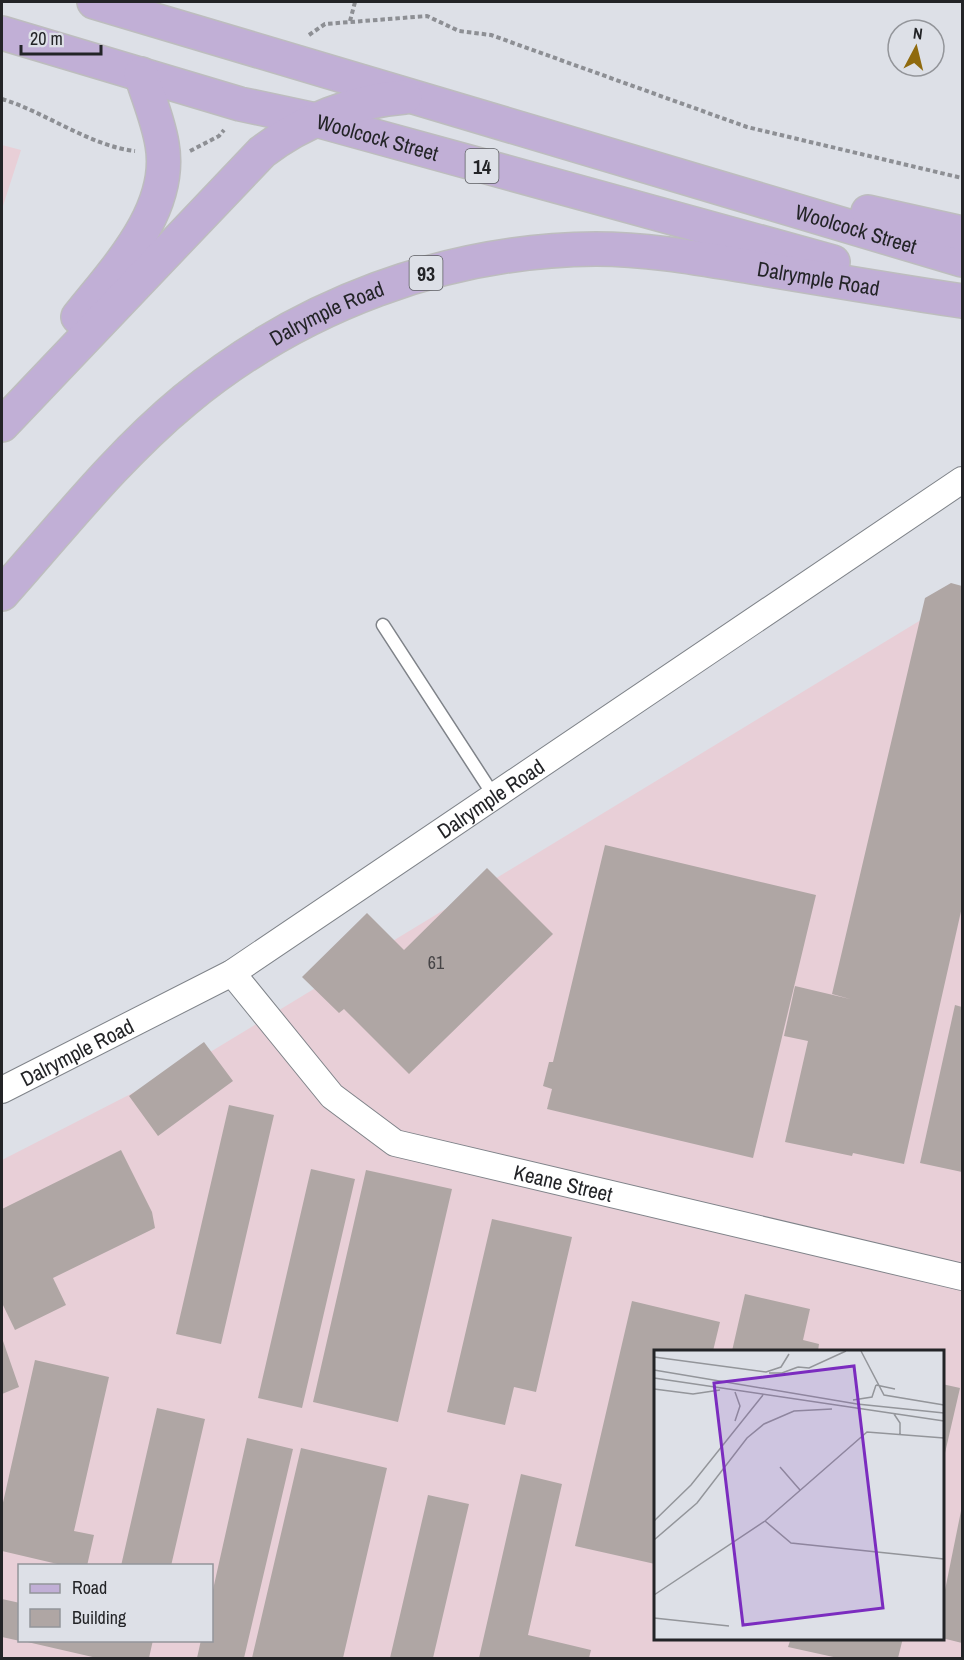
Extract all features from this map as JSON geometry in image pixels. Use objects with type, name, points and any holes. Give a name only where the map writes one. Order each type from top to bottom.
[{"type":"main road","name":"Woolcock Street","points":[[94,2],[417,96],[963,260]]},
{"type":"main road","name":"Woolcock Street","points":[[2,33],[240,104],[316,120],[963,299]]},
{"type":"main road","points":[[2,415],[126,259],[144,232],[158,192],[163,153],[157,122],[141,74]]},
{"type":"main road","points":[[2,425],[262,152],[293,130],[316,120],[386,98],[417,96]]},
{"type":"main road","points":[[412,147],[393,129],[395,117],[417,96]]},
{"type":"main road","points":[[724,188],[886,215],[963,233]]},
{"type":"main road","name":"Dalrymple Road","points":[[2,594],[130,452],[184,400],[243,356],[308,318],[376,288],[469,263],[521,254],[596,249],[670,254],[963,299]]},
{"type":"street","points":[[2,47],[80,56]]},
{"type":"street","name":"Dalrymple Road","points":[[2,1090],[232,973],[963,480]]},
{"type":"street","name":"Keane Street","points":[[232,973],[332,1096],[394,1143],[963,1277]]},
{"type":"lane","points":[[383,625],[494,796]]},
{"type":"path","points":[[350,21],[355,2]]},
{"type":"shaded area","points":[[2,145],[21,150],[2,209]]},
{"type":"shaded area","points":[[962,595],[962,1658],[2,1658],[2,1160],[197,1060]]},
{"type":"building","points":[[951,583],[962,586],[962,907],[904,1164],[785,1142],[808,1041],[784,1036],[795,986],[850,999],[832,994],[925,598]]},
{"type":"building","points":[[605,845],[816,895],[753,1158],[547,1109],[552,1089],[543,1086],[549,1062],[553,1062]]},
{"type":"building","points":[[487,868],[553,934],[409,1074],[344,1009],[339,1013],[302,977],[367,913],[404,950]]},
{"type":"building","points":[[955,1005],[962,1007],[962,1172],[920,1163]]},
{"type":"building","points":[[204,1042],[233,1081],[158,1136],[129,1096]]},
{"type":"building","points":[[229,1105],[274,1115],[221,1344],[176,1334]]},
{"type":"building","points":[[121,1150],[152,1212],[155,1228],[53,1278],[66,1305],[15,1330],[2,1303],[2,1209]]},
{"type":"building","points":[[311,1169],[355,1179],[302,1408],[258,1398]]},
{"type":"building","points":[[366,1170],[452,1189],[398,1422],[313,1402]]},
{"type":"building","points":[[492,1219],[572,1237],[536,1392],[514,1387],[505,1425],[447,1412]]},
{"type":"building","points":[[745,1294],[810,1309],[803,1340],[819,1344],[818,1350],[732,1350]]},
{"type":"building","points":[[632,1301],[720,1322],[713,1350],[654,1350],[654,1564],[575,1546]]},
{"type":"building","points":[[2,1338],[19,1387],[2,1394]]},
{"type":"building","points":[[35,1360],[109,1377],[74,1531],[94,1535],[87,1564],[57,1564],[2,1551],[2,1507]]},
{"type":"building","points":[[943,1384],[960,1388],[943,1462]]},
{"type":"building","points":[[157,1408],[205,1419],[171,1564],[121,1564]]},
{"type":"building","points":[[247,1438],[293,1449],[244,1658],[197,1658],[201,1642],[213,1642],[213,1590]]},
{"type":"building","points":[[301,1448],[387,1468],[343,1658],[252,1658]]},
{"type":"building","points":[[521,1474],[562,1484],[528,1635],[591,1650],[589,1658],[479,1658]]},
{"type":"building","points":[[428,1495],[469,1504],[433,1658],[390,1658]]},
{"type":"building","points":[[962,1506],[962,1643],[943,1638],[943,1600]]},
{"type":"building","points":[[2,1599],[18,1603],[18,1641],[2,1637]]},
{"type":"building","points":[[791,1639],[903,1639],[898,1658],[838,1658],[788,1647]]},
{"type":"building","points":[[27,1642],[153,1642],[149,1658],[97,1658]]}]
